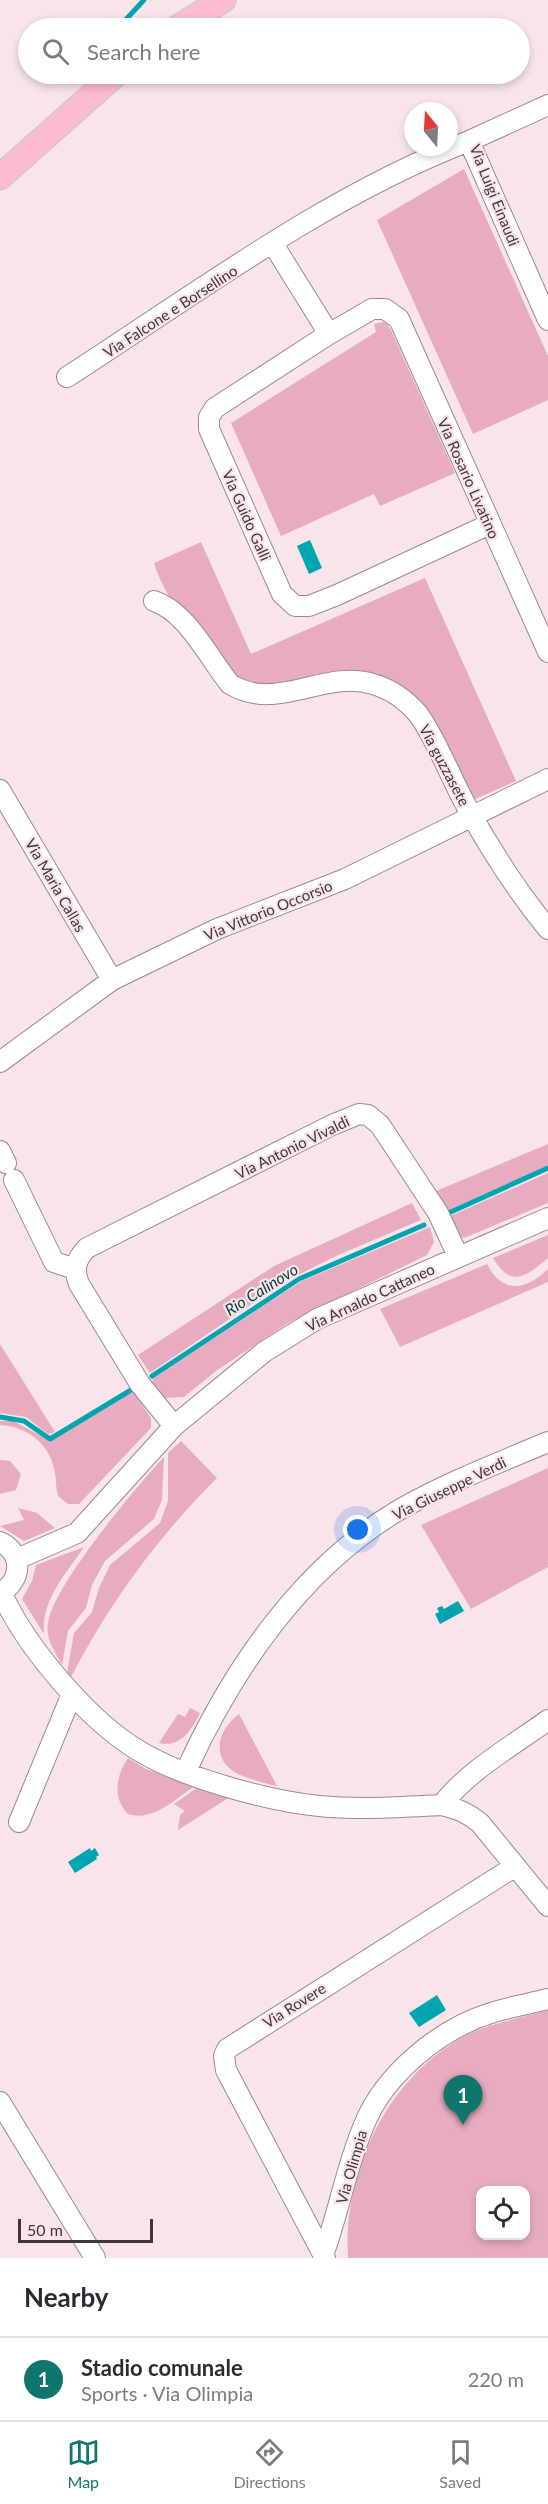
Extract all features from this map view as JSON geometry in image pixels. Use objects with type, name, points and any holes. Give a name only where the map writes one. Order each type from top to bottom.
[{"type":"main road","points":[[193,18],[223,0]]},
{"type":"main road","points":[[0,177],[105,84]]},
{"type":"street","name":"Via Luigi Einaudi","points":[[548,105],[469,141],[542,292],[548,320]]},
{"type":"street","name":"Via Falcone e Borsellino","points":[[67,377],[273,244],[369,186],[469,141]]},
{"type":"street","points":[[273,244],[329,334]]},
{"type":"street","name":"Via Guido Galli","points":[[386,309],[372,309],[329,334],[214,408],[208,423],[282,594],[295,606],[309,606],[490,524]]},
{"type":"street","name":"Via Rosario Livatino","points":[[386,309],[399,319],[548,652]]},
{"type":"street","name":"Via guzzasete","points":[[154,601],[166,605],[179,616],[230,684],[242,691],[274,696],[336,683],[370,683],[402,699],[418,715],[472,816],[548,929]]},
{"type":"street","name":"Via Vittorio Occorsio","points":[[0,1062],[112,980],[217,929],[345,879],[548,779]]},
{"type":"street","name":"Via Maria Callas","points":[[0,790],[112,980]]},
{"type":"street","name":"Via Antonio Vivaldi","points":[[75,1269],[81,1254],[87,1248],[332,1125],[359,1114],[368,1114],[380,1125],[438,1213],[458,1256]]},
{"type":"street","points":[[7,1165],[54,1262],[75,1269],[79,1284],[140,1384],[174,1426]]},
{"type":"street","name":"Via Arnaldo Cattaneo","points":[[16,1559],[77,1533],[174,1426],[264,1352],[317,1319],[548,1218]]},
{"type":"street","name":"Via Giuseppe Verdi","points":[[186,1771],[249,1655],[294,1599],[338,1557],[399,1510],[548,1442]]},
{"type":"street","points":[[0,1542],[12,1551],[18,1567],[13,1582],[1,1592],[57,1679],[113,1732],[141,1752],[225,1785],[317,1806],[359,1808],[442,1805],[469,1814],[475,1818],[548,1906]]},
{"type":"street","points":[[18,1822],[72,1694]]},
{"type":"street","points":[[442,1805],[450,1795],[490,1762],[548,1720]]},
{"type":"street","name":"Via Rovere","points":[[324,2257],[226,2070],[224,2063],[227,2049],[514,1867]]},
{"type":"street","name":"Via Olimpia","points":[[324,2257],[365,2122],[398,2075],[429,2047],[455,2029],[489,2014],[548,1999]]},
{"type":"street","points":[[0,2102],[95,2258]]},
{"type":"shaded area","points":[[464,169],[548,356],[548,400],[473,434],[377,220]]},
{"type":"shaded area","points":[[383,322],[391,330],[455,473],[380,506],[374,494],[281,536],[231,423],[376,332],[374,324]]},
{"type":"shaded area","points":[[201,542],[251,654],[425,578],[516,781],[473,800],[401,688],[247,688],[206,646],[181,614],[154,563]]},
{"type":"shaded area","points":[[548,1144],[548,1166],[442,1213],[429,1194]]},
{"type":"shaded area","points":[[548,1173],[548,1203],[464,1238],[457,1235],[446,1218]]},
{"type":"shaded area","points":[[412,1203],[421,1220],[338,1255],[284,1282],[150,1373],[138,1355],[274,1266]]},
{"type":"shaded area","points":[[430,1227],[434,1242],[427,1255],[288,1323],[216,1371],[184,1397],[165,1398],[151,1383],[152,1378],[302,1281]]},
{"type":"shaded area","points":[[548,1235],[548,1258],[526,1274],[513,1276],[506,1274],[493,1258]]},
{"type":"shaded area","points":[[487,1264],[500,1281],[508,1285],[523,1285],[548,1269],[548,1282],[400,1347],[380,1309]]},
{"type":"shaded area","points":[[0,1344],[55,1432],[48,1434],[26,1417],[0,1413]]},
{"type":"shaded area","points":[[133,1391],[151,1418],[151,1428],[79,1504],[68,1504],[59,1497],[53,1464],[44,1446],[37,1439],[20,1429],[0,1425],[0,1421],[13,1421],[51,1441]]},
{"type":"shaded area","points":[[181,1441],[217,1478],[174,1524],[136,1572],[102,1623],[71,1677],[67,1673],[74,1633],[92,1612],[99,1588],[110,1565],[160,1523],[168,1501],[168,1453]]},
{"type":"shaded area","points":[[164,1457],[162,1500],[154,1519],[105,1561],[92,1585],[86,1608],[68,1631],[62,1665],[51,1645],[47,1629],[53,1606],[97,1537]]},
{"type":"shaded area","points":[[0,1460],[10,1461],[21,1474],[16,1490],[0,1494]]},
{"type":"shaded area","points":[[548,1468],[548,1567],[471,1609],[421,1525]]},
{"type":"shaded area","points":[[18,1508],[37,1513],[55,1528],[24,1541],[0,1526],[24,1520]]},
{"type":"shaded area","points":[[84,1547],[56,1588],[46,1610],[44,1634],[22,1599],[32,1581],[36,1565]]},
{"type":"shaded area","points":[[190,1708],[200,1713],[189,1731],[173,1743],[159,1743],[178,1714],[185,1717]]},
{"type":"shaded area","points":[[239,1714],[277,1786],[240,1775],[224,1762],[220,1754],[221,1737],[231,1721]]},
{"type":"shaded area","points":[[128,1758],[146,1769],[195,1786],[155,1812],[137,1816],[128,1814],[120,1801],[118,1786],[121,1772]]},
{"type":"shaded area","points":[[198,1787],[230,1797],[178,1830],[180,1815],[185,1811],[174,1804]]},
{"type":"shaded area","points":[[548,2010],[548,2258],[348,2258],[348,2225],[353,2193],[362,2161],[375,2130],[392,2102],[413,2076],[437,2054],[465,2036],[495,2024]]},
{"type":"water","points":[[310,540],[322,568],[309,574],[297,546]]},
{"type":"water","points":[[458,1601],[464,1611],[440,1624],[435,1614],[439,1612],[437,1608],[442,1606],[444,1609]]},
{"type":"water","points":[[90,1848],[91,1851],[95,1848],[99,1855],[97,1859],[75,1873],[68,1862]]},
{"type":"water","points":[[437,1995],[446,2010],[419,2027],[409,2013]]},
{"type":"waterway","points":[[127,18],[144,0]]},
{"type":"waterway","name":"Rio Calinovo","points":[[444,1215],[548,1168]]},
{"type":"waterway","name":"Rio Calinovo","points":[[152,1376],[299,1279],[424,1225]]},
{"type":"waterway","name":"Rio Calinovo","points":[[0,1417],[24,1421],[50,1439],[131,1390]]},
{"type":"place","name":"Stadio comunale","points":[[463,2125]]}]
